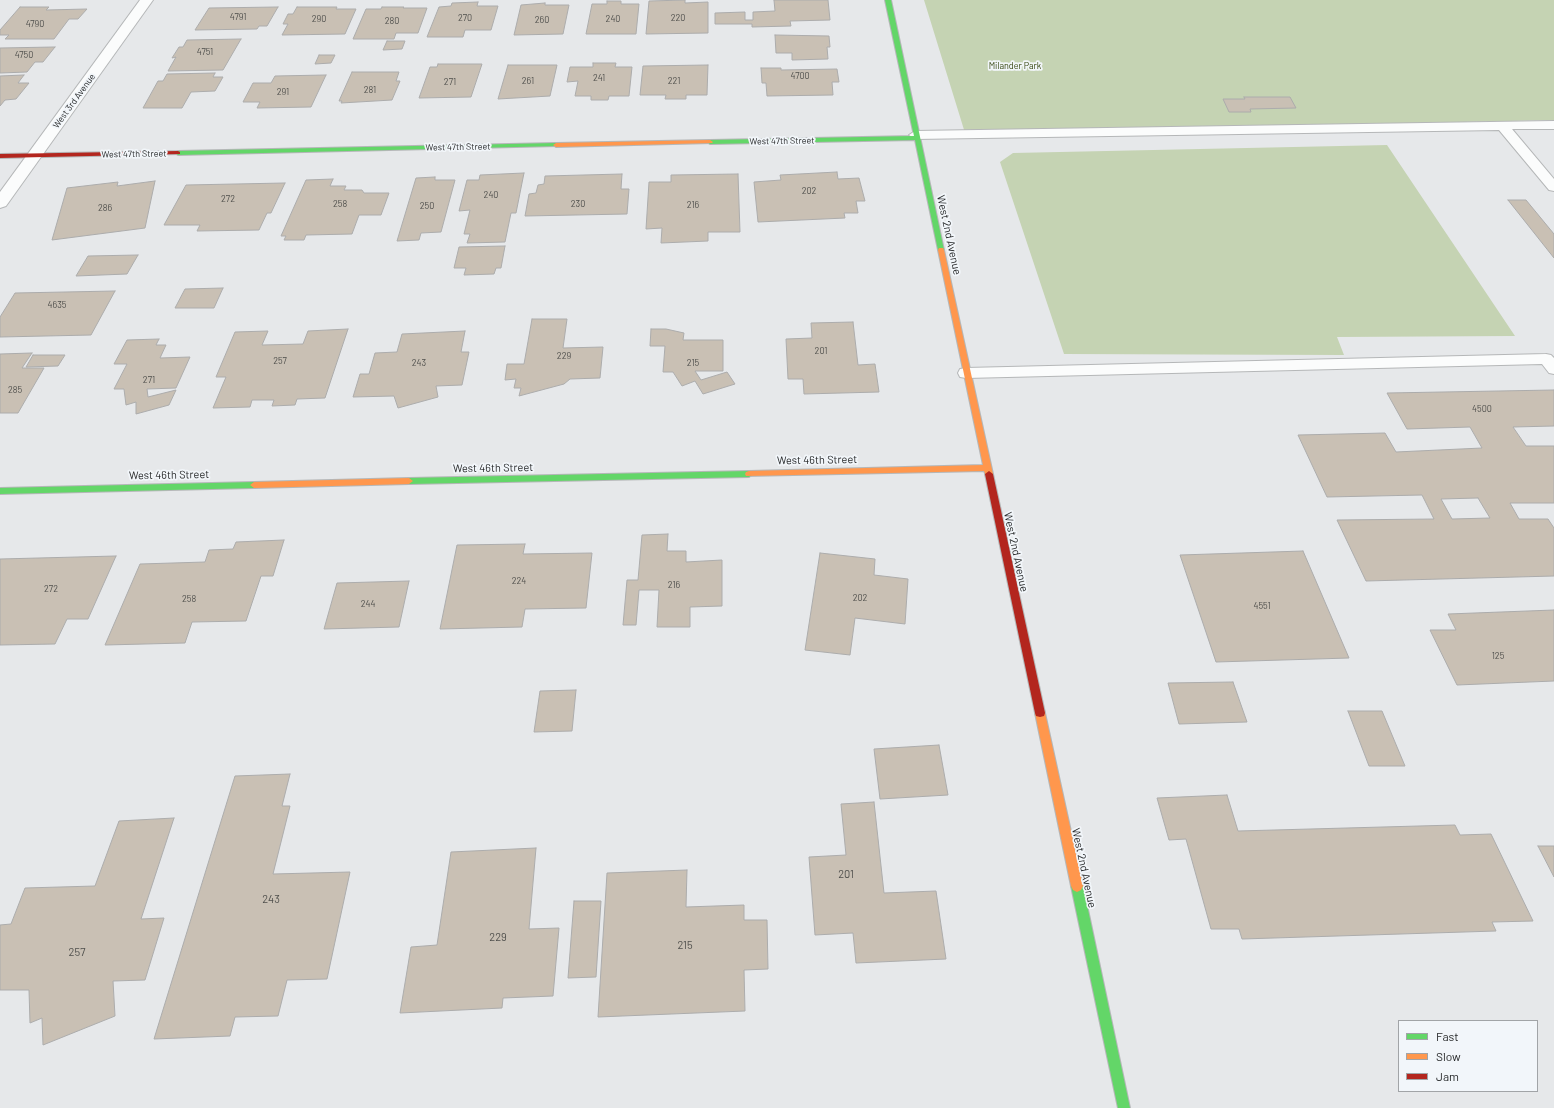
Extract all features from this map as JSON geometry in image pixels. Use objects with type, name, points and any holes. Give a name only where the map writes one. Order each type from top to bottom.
[{"type":"street","name":"West 3rd Avenue","points":[[0,203],[147,0]]},
{"type":"street","name":"West 2nd Avenue","points":[[888,0],[986,468],[1124,1108]]},
{"type":"street","name":"West 47th Street","points":[[0,156],[916,137]]},
{"type":"street","name":"West 46th Street","points":[[0,491],[986,468]]},
{"type":"lane","points":[[916,137],[1554,125]]},
{"type":"lane","points":[[1503,126],[1554,187]]},
{"type":"lane","points":[[966,373],[1550,364]]},
{"type":"green space","name":"Milander Park","points":[[924,0],[1554,0],[1554,120],[965,133]]},
{"type":"green space","points":[[1387,145],[1515,336],[1337,337],[1344,355],[1064,354],[1000,162],[1013,153]]},
{"type":"building","points":[[685,0],[685,3],[708,2],[708,33],[646,34],[649,1]]},
{"type":"building","points":[[774,0],[828,0],[830,20],[790,21],[791,26],[752,27],[752,24],[715,24],[715,13],[745,12],[745,20],[753,20],[753,12],[775,11]]},
{"type":"building","points":[[607,1],[621,1],[621,4],[639,4],[636,34],[586,34],[592,4],[607,4]]},
{"type":"building","points":[[478,2],[477,6],[498,6],[491,30],[465,30],[463,37],[427,37],[439,7],[451,6],[452,3]]},
{"type":"building","points":[[545,3],[545,5],[569,5],[563,34],[514,35],[521,5]]},
{"type":"building","points":[[20,7],[49,7],[46,10],[87,9],[78,19],[69,19],[54,39],[5,39],[9,35],[0,35],[0,30]]},
{"type":"building","points":[[278,7],[267,26],[259,26],[257,29],[195,30],[209,8]]},
{"type":"building","points":[[297,7],[337,7],[336,9],[356,9],[345,34],[282,35],[288,24],[283,24],[288,14],[293,14]]},
{"type":"building","points":[[382,7],[427,8],[418,33],[396,33],[394,39],[353,39],[366,9],[381,9]]},
{"type":"building","points":[[775,35],[829,36],[830,47],[827,47],[828,59],[792,60],[792,53],[776,53]]},
{"type":"building","points":[[241,39],[223,70],[168,71],[176,57],[172,58],[179,47],[183,47],[187,40]]},
{"type":"building","points":[[387,41],[405,41],[402,49],[383,50]]},
{"type":"building","points":[[55,47],[43,62],[35,62],[27,72],[0,73],[0,48]]},
{"type":"building","points":[[319,55],[335,55],[331,63],[315,64]]},
{"type":"building","points":[[593,63],[616,63],[615,67],[632,67],[629,96],[609,96],[608,100],[591,100],[591,96],[575,96],[578,81],[567,82],[570,67],[593,67]]},
{"type":"building","points":[[438,64],[482,64],[471,97],[419,98],[430,67],[437,67]]},
{"type":"building","points":[[508,65],[557,65],[550,96],[498,99]]},
{"type":"building","points":[[708,65],[707,95],[686,95],[686,99],[665,99],[666,95],[640,95],[643,66]]},
{"type":"building","points":[[761,68],[781,68],[781,70],[837,69],[839,82],[832,82],[833,95],[767,96],[766,83],[762,83]]},
{"type":"building","points":[[352,72],[399,72],[396,81],[400,81],[392,100],[341,103],[342,101],[339,101]]},
{"type":"building","points":[[215,73],[213,77],[223,77],[215,91],[191,92],[182,108],[143,108],[158,81],[163,81],[167,74]]},
{"type":"building","points":[[24,75],[18,83],[29,83],[16,99],[5,100],[0,106],[0,76]]},
{"type":"building","points":[[326,75],[311,107],[257,108],[260,102],[243,102],[253,83],[271,83],[275,76]]},
{"type":"building","points":[[1244,97],[1290,97],[1296,108],[1250,109],[1251,112],[1229,112],[1223,99],[1245,99]]},
{"type":"building","points":[[837,172],[838,179],[859,178],[865,201],[856,201],[858,213],[844,213],[845,218],[758,222],[754,182],[781,180],[780,175]]},
{"type":"building","points":[[524,173],[516,213],[511,213],[505,242],[467,243],[470,234],[464,234],[470,210],[459,211],[467,180],[479,180],[480,175]]},
{"type":"building","points":[[622,174],[621,189],[629,189],[627,214],[525,216],[529,194],[536,193],[538,185],[544,184],[545,176]]},
{"type":"building","points":[[738,174],[740,232],[708,232],[708,241],[661,243],[662,228],[646,229],[649,182],[671,182],[671,175]]},
{"type":"building","points":[[435,177],[435,180],[455,180],[441,232],[421,233],[419,240],[397,241],[416,178]]},
{"type":"building","points":[[333,179],[330,186],[346,186],[344,190],[362,190],[364,193],[389,193],[381,215],[359,215],[352,234],[306,235],[304,240],[284,240],[286,236],[281,236],[306,180]]},
{"type":"building","points":[[155,181],[145,228],[52,240],[67,188],[118,182],[117,186]]},
{"type":"building","points":[[285,183],[271,213],[267,213],[259,230],[197,231],[200,225],[164,225],[186,185]]},
{"type":"building","points":[[1508,200],[1526,200],[1554,234],[1554,258]]},
{"type":"building","points":[[505,246],[501,268],[496,268],[494,274],[464,275],[466,268],[454,268],[459,247]]},
{"type":"building","points":[[138,255],[127,274],[76,276],[88,256]]},
{"type":"building","points":[[223,288],[214,308],[175,308],[185,289]]},
{"type":"building","points":[[115,291],[91,335],[0,337],[0,317],[15,293]]},
{"type":"building","points":[[532,319],[567,319],[563,348],[603,347],[600,378],[570,379],[564,384],[519,396],[521,388],[514,388],[516,379],[505,380],[507,364],[524,364]]},
{"type":"building","points":[[853,322],[858,365],[875,364],[879,392],[804,394],[803,379],[788,379],[786,339],[812,338],[811,323]]},
{"type":"building","points":[[348,329],[325,398],[297,399],[295,405],[272,406],[274,400],[252,400],[250,407],[213,408],[226,377],[216,377],[235,332],[268,331],[262,345],[303,344],[308,331]]},
{"type":"building","points":[[651,329],[666,329],[684,333],[683,340],[723,340],[723,371],[695,371],[701,380],[727,372],[735,384],[703,394],[695,381],[682,386],[673,372],[663,372],[665,346],[650,346]]},
{"type":"building","points":[[465,331],[461,352],[469,352],[462,385],[436,386],[438,397],[398,408],[394,396],[353,397],[360,374],[369,374],[375,353],[397,352],[402,334]]},
{"type":"building","points":[[159,339],[156,345],[166,345],[160,358],[190,357],[176,388],[147,389],[148,397],[176,390],[169,405],[136,414],[136,402],[126,405],[124,389],[114,389],[127,364],[114,364],[127,340]]},
{"type":"building","points":[[32,353],[22,368],[44,368],[18,413],[0,413],[0,354]]},
{"type":"building","points":[[33,355],[65,355],[58,366],[26,367]]},
{"type":"building","points":[[1554,390],[1554,426],[1513,427],[1526,446],[1554,446],[1554,503],[1510,503],[1519,519],[1548,519],[1554,528],[1554,576],[1366,581],[1337,520],[1434,519],[1422,495],[1327,497],[1298,435],[1385,433],[1396,452],[1482,448],[1470,427],[1407,429],[1387,393]],"holes":[[[1478,498],[1490,518],[1452,519],[1441,499]]]},
{"type":"building","points":[[668,534],[667,551],[686,551],[686,562],[722,560],[722,606],[690,607],[690,627],[657,627],[659,590],[639,590],[636,625],[623,625],[627,580],[638,580],[642,535]]},
{"type":"building","points":[[284,540],[273,576],[261,576],[246,621],[192,622],[185,643],[105,645],[140,564],[205,562],[209,550],[233,549],[236,542]]},
{"type":"building","points":[[525,544],[523,554],[592,553],[586,608],[525,609],[522,627],[440,629],[457,545]]},
{"type":"building","points":[[1303,551],[1349,658],[1216,662],[1180,555]]},
{"type":"building","points":[[820,553],[875,559],[874,575],[908,579],[905,624],[855,618],[850,655],[805,650]]},
{"type":"building","points":[[116,556],[88,619],[67,619],[55,644],[0,645],[0,559]]},
{"type":"building","points":[[409,581],[399,627],[324,629],[337,583]]},
{"type":"building","points":[[1554,610],[1554,681],[1457,685],[1430,630],[1456,630],[1448,614]]},
{"type":"building","points":[[1233,682],[1247,722],[1179,724],[1168,683]]},
{"type":"building","points":[[576,690],[572,731],[534,732],[540,691]]},
{"type":"building","points":[[1348,711],[1382,711],[1405,766],[1369,766]]},
{"type":"building","points":[[939,745],[948,795],[880,799],[874,749]]},
{"type":"building","points":[[290,774],[282,806],[290,806],[273,874],[350,872],[327,979],[287,980],[278,1016],[235,1017],[230,1036],[154,1039],[235,776]]},
{"type":"building","points":[[1227,795],[1238,831],[1455,825],[1460,835],[1491,834],[1533,921],[1492,922],[1496,931],[1242,939],[1239,929],[1211,929],[1186,839],[1169,840],[1157,798]]},
{"type":"building","points":[[874,802],[884,893],[936,891],[946,959],[856,963],[853,933],[815,935],[809,857],[846,855],[841,804]]},
{"type":"building","points":[[174,818],[141,919],[164,918],[145,980],[113,981],[115,1016],[43,1045],[42,1018],[30,1023],[29,990],[0,990],[0,925],[11,924],[25,888],[95,886],[119,821]]},
{"type":"building","points":[[1538,846],[1554,846],[1554,877]]},
{"type":"building","points":[[536,848],[529,929],[559,928],[553,996],[503,998],[502,1008],[400,1013],[411,947],[437,945],[451,852]]},
{"type":"building","points":[[687,870],[686,907],[744,905],[744,920],[767,920],[768,969],[744,970],[745,1011],[598,1017],[607,873]]},
{"type":"building","points":[[574,901],[601,901],[596,977],[568,978]]},
{"type":"traffic: fast","points":[[888,0],[941,250]]},
{"type":"traffic: fast","points":[[710,142],[916,138]]},
{"type":"traffic: fast","points":[[178,153],[556,145]]},
{"type":"traffic: fast","points":[[409,481],[749,474]]},
{"type":"traffic: fast","points":[[0,491],[254,485]]},
{"type":"traffic: fast","points":[[1077,886],[1124,1108]]},
{"type":"traffic: slow","points":[[556,145],[710,142]]},
{"type":"traffic: slow","points":[[941,250],[989,474]]},
{"type":"traffic: slow","points":[[749,474],[986,468]]},
{"type":"traffic: slow","points":[[254,485],[409,481]]},
{"type":"traffic: slow","points":[[1040,713],[1077,886]]},
{"type":"traffic: jam","points":[[0,156],[178,153]]},
{"type":"traffic: jam","points":[[989,474],[1040,713]]}]
